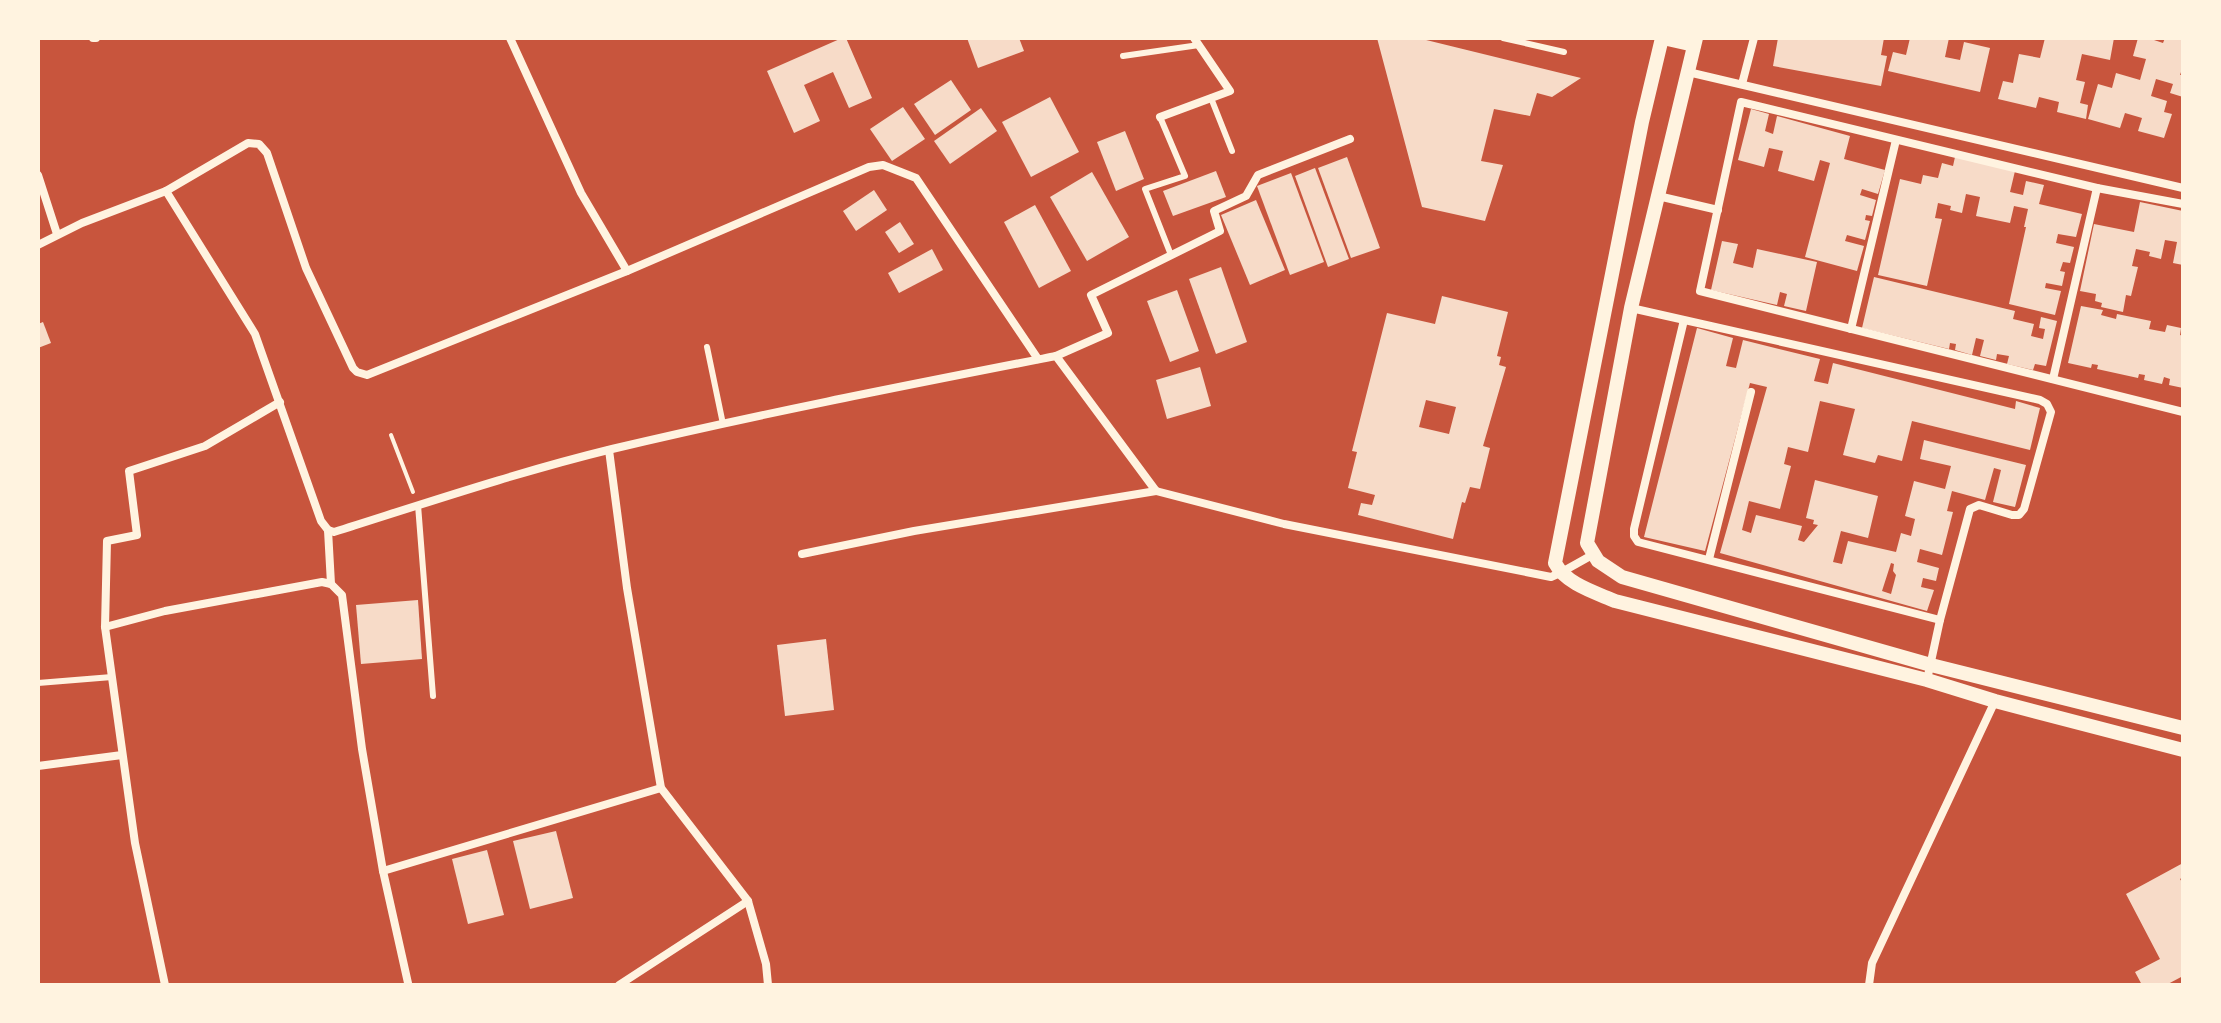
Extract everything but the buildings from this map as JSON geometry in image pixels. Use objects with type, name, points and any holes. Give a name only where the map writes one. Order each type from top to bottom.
[{"type":"street","points":[[510,38],[581,193],[627,271]]},
{"type":"street","points":[[2183,728],[1929,673],[1615,601],[1560,573],[1555,563],[1642,122],[1662,38],[1695,42],[1631,308],[1587,543],[1598,561],[1622,577],[1929,673],[1995,701],[2183,750]]},
{"type":"street","points":[[1742,84],[1754,38]]},
{"type":"street","points":[[1160,117],[1230,91],[1197,42]]},
{"type":"street","points":[[1688,72],[2183,188]]},
{"type":"street","points":[[2183,204],[2097,188],[1741,102],[1700,291],[2183,412]]},
{"type":"street","points":[[166,191],[255,334],[321,521],[334,532],[609,450],[1056,356],[1108,333],[1091,295],[1220,231],[1214,211],[1246,196],[1258,175],[1350,139]]},
{"type":"street","points":[[1851,329],[1896,140]]},
{"type":"street","points":[[38,245],[57,234],[166,191],[248,143],[259,144],[267,153],[306,268],[353,368],[367,375],[627,271],[869,167],[883,165],[916,178],[1038,359]]},
{"type":"street","points":[[38,175],[57,234]]},
{"type":"street","points":[[2053,379],[2097,188]]},
{"type":"street","points":[[1658,196],[1718,210]]},
{"type":"street","points":[[1631,308],[2047,404],[2051,412],[2024,509],[2019,515],[2012,515],[1979,505],[1970,509],[1929,673]]},
{"type":"street","points":[[1684,320],[1634,529],[1638,542],[1940,620]]},
{"type":"street","points":[[1056,356],[1156,491]]},
{"type":"street","points":[[1709,559],[1751,392]]},
{"type":"street","points":[[165,985],[135,843],[105,627],[107,541],[137,535],[129,471],[205,446],[280,402]]},
{"type":"street","points":[[609,450],[627,588],[661,788],[748,901],[766,964],[768,985]]},
{"type":"street","points":[[802,554],[914,531],[1156,491],[1284,524],[1551,577],[1594,554]]},
{"type":"street","points":[[328,530],[331,584]]},
{"type":"street","points":[[105,627],[179,608],[322,582],[331,584],[342,595],[362,749],[383,871],[408,983]]},
{"type":"street","points":[[1869,985],[1872,963],[1995,701]]},
{"type":"street","points":[[38,766],[122,755]]},
{"type":"street","points":[[383,871],[661,788]]},
{"type":"street","points":[[619,985],[748,901]]},
{"type":"lane","points":[[1503,38],[1529,41],[1564,52]]},
{"type":"lane","points":[[1123,56],[1197,42]]},
{"type":"lane","points":[[1211,98],[1232,151]]},
{"type":"lane","points":[[1160,117],[1185,176],[1145,189],[1171,255]]},
{"type":"lane","points":[[707,347],[723,424]]},
{"type":"lane","points":[[418,505],[433,696]]},
{"type":"lane","points":[[38,683],[112,677]]},
{"type":"path","points":[[391,435],[418,505]]}]
